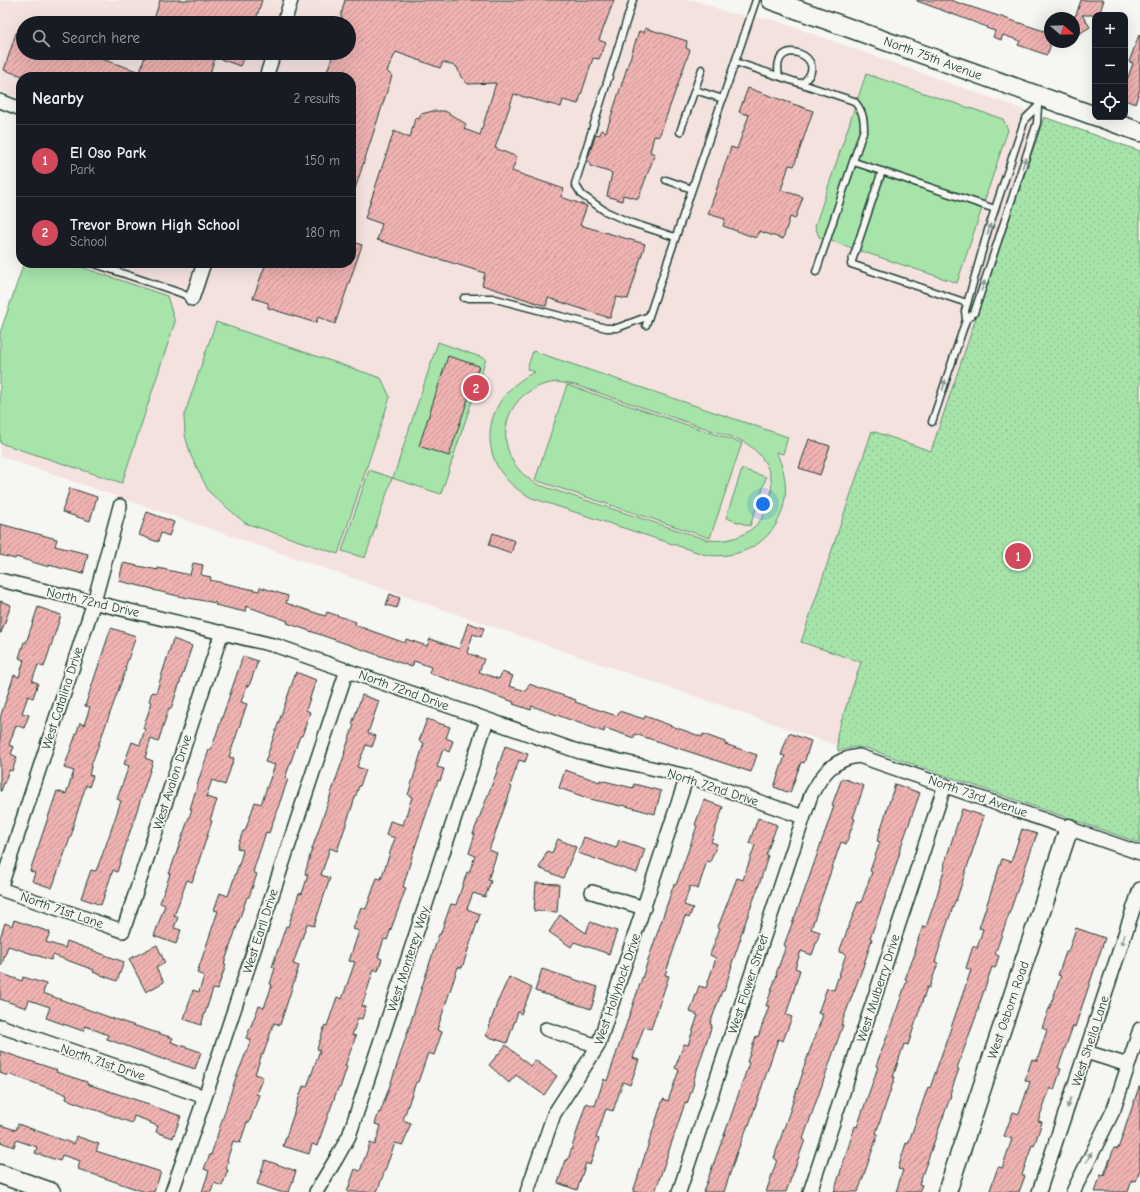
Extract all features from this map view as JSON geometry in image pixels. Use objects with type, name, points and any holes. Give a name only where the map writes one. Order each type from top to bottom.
[{"type":"street","points":[[286,16],[292,0]]},
{"type":"street","name":"North 75th Avenue","points":[[770,0],[1039,101],[1092,115]]},
{"type":"street","points":[[268,72],[272,60]]},
{"type":"street","points":[[0,101],[16,107]]},
{"type":"street","points":[[1106,120],[1140,132]]},
{"type":"street","points":[[192,300],[202,268]]},
{"type":"street","name":"West Catalina Drive","points":[[0,889],[94,602],[120,506]]},
{"type":"street","name":"North 72nd Drive","points":[[0,580],[277,646],[580,752],[686,776],[803,817]]},
{"type":"street","name":"West Avalon Drive","points":[[123,931],[222,632]]},
{"type":"street","name":"West Earll Drive","points":[[172,1192],[206,1097],[347,670]]},
{"type":"street","name":"West Monterey Way","points":[[316,1192],[349,1136],[487,720]]},
{"type":"street","name":"North 73rd Avenue","points":[[820,777],[838,761],[859,756],[1140,853]]},
{"type":"street","name":"West Hollyhock Drive","points":[[527,1192],[554,1114],[598,1046],[686,776]]},
{"type":"street","name":"West Flower Street","points":[[679,1192],[810,795],[820,777]]},
{"type":"street","name":"West Mulberry Drive","points":[[810,1192],[945,785]]},
{"type":"street","name":"West Osborn Road","points":[[947,1192],[1069,828]]},
{"type":"street","name":"North 71st Lane","points":[[0,889],[123,931]]},
{"type":"street","name":"West Sheila Lane","points":[[1039,1192],[1140,889]]},
{"type":"street","points":[[592,892],[644,908]]},
{"type":"street","name":"North 71st Drive","points":[[0,1026],[206,1097]]},
{"type":"street","points":[[546,1028],[598,1046]]},
{"type":"street","points":[[1073,1192],[1114,1109],[1140,1029]]},
{"type":"street","points":[[1086,1052],[1128,1064]]},
{"type":"street","points":[[0,1174],[40,1190]]},
{"type":"lane","points":[[634,0],[575,184],[582,195],[605,212],[675,238]]},
{"type":"lane","points":[[646,325],[756,0]]},
{"type":"lane","points":[[779,76],[778,64],[780,60],[789,53],[800,53],[808,59],[811,70],[806,80],[802,83]]},
{"type":"lane","points":[[735,62],[854,101],[860,108],[864,119],[864,129],[816,272]]},
{"type":"lane","points":[[680,132],[702,69]]},
{"type":"lane","points":[[695,90],[723,99]]},
{"type":"lane","points":[[932,422],[966,320],[965,311],[967,303],[995,209],[1025,119],[1039,101]]},
{"type":"lane","points":[[966,320],[974,313],[982,289],[1037,123],[1039,101]]},
{"type":"lane","points":[[854,162],[995,209]]},
{"type":"lane","points":[[882,171],[851,264],[967,303]]},
{"type":"lane","points":[[666,180],[692,189]]},
{"type":"lane","points":[[107,268],[183,294],[192,300]]},
{"type":"lane","points":[[464,298],[492,298],[606,328],[617,328],[649,316]]},
{"type":"shaded area","points":[[0,0],[283,0],[278,16],[16,16],[16,60],[264,60],[260,72],[16,72],[16,97],[0,91]]},
{"type":"shaded area","points":[[297,0],[694,0],[729,13],[774,20],[1044,117],[837,734],[838,746],[0,456],[0,333],[22,268],[356,268],[356,72],[274,72],[278,60],[356,60],[356,16],[292,16]]},
{"type":"green space","points":[[866,74],[1003,119],[1008,130],[957,283],[819,237],[815,226]]},
{"type":"green space","points":[[1044,117],[1140,151],[1140,843],[866,748],[854,747],[838,751],[837,734],[861,662],[801,642],[872,431],[931,451]]},
{"type":"green space","points":[[22,268],[84,268],[167,296],[175,322],[122,483],[0,443],[0,333]]},
{"type":"green space","points":[[216,322],[381,378],[390,397],[338,554],[245,523],[209,492],[191,456],[185,435],[184,416]]},
{"type":"green space","points":[[438,342],[486,359],[441,494],[392,478],[365,558],[342,551],[369,470],[393,478]]},
{"type":"green space","points":[[533,351],[788,437],[783,454],[776,452],[784,472],[785,492],[782,510],[774,527],[762,540],[747,550],[728,555],[706,555],[532,498],[513,486],[500,470],[492,453],[490,435],[493,416],[502,399],[516,384],[535,372],[527,369]],"holes":[[[557,382],[575,385],[735,438],[754,450],[766,465],[771,483],[770,501],[762,518],[749,531],[731,539],[708,540],[539,485],[522,473],[512,459],[506,443],[506,426],[512,410],[522,397],[537,387]]]},
{"type":"green space","points":[[567,385],[742,443],[710,538],[535,480]]},
{"type":"green space","points":[[742,469],[766,477],[760,498],[765,500],[763,507],[757,506],[750,526],[726,518]]},
{"type":"building","points":[[160,0],[262,0],[257,16],[155,16]]},
{"type":"building","points":[[345,0],[614,0],[599,40],[606,43],[599,59],[593,58],[578,104],[563,100],[561,107],[514,94],[495,148],[517,157],[512,171],[564,189],[561,197],[587,206],[580,225],[645,244],[628,299],[616,297],[610,318],[548,298],[546,306],[482,285],[485,273],[377,240],[382,224],[365,218],[394,131],[410,138],[415,118],[419,119],[421,114],[433,111],[445,111],[466,124],[464,129],[480,135],[496,83],[468,84],[461,77],[457,67],[443,62],[440,68],[396,52],[387,71],[392,76],[356,186],[356,72],[327,72],[331,60],[356,60],[356,16],[341,15]]},
{"type":"building","points":[[950,0],[1044,31],[1044,48],[1050,48],[1047,55],[1018,45],[1020,41],[1003,35],[1001,40],[993,37],[995,31],[986,28],[987,27],[917,1]]},
{"type":"building","points":[[1081,0],[1104,0],[1100,12],[1092,12],[1092,15],[1082,15],[1090,27],[1080,33],[1080,12],[1077,12]]},
{"type":"building","points":[[645,28],[687,41],[686,48],[690,50],[659,137],[654,136],[650,152],[655,154],[638,199],[623,195],[622,201],[607,196],[612,173],[590,166],[590,162],[587,161],[596,134],[600,135],[601,130],[606,132],[639,31],[644,33]]},
{"type":"building","points":[[16,33],[16,60],[105,60],[140,72],[16,72],[16,74],[4,70]]},
{"type":"building","points":[[1140,35],[1140,89],[1135,104],[1128,101],[1128,77],[1133,63],[1129,62]]},
{"type":"building","points":[[144,60],[214,60],[210,72],[140,72]]},
{"type":"building","points":[[223,60],[242,60],[240,66]]},
{"type":"building","points":[[748,88],[813,111],[794,166],[789,165],[781,190],[803,197],[795,219],[790,217],[783,239],[759,231],[756,238],[723,226],[725,219],[708,214],[731,147],[737,149],[749,115],[739,112]]},
{"type":"building","points":[[356,243],[362,245],[356,263]]},
{"type":"building","points":[[264,268],[354,268],[335,324],[318,317],[316,323],[268,308],[268,303],[253,298]]},
{"type":"building","points":[[448,356],[479,366],[449,456],[419,446]]},
{"type":"building","points":[[809,439],[830,446],[820,475],[799,468]]},
{"type":"building","points":[[70,488],[97,497],[90,521],[62,512]]},
{"type":"building","points":[[147,512],[174,522],[169,536],[161,533],[158,542],[139,535]]},
{"type":"building","points":[[0,524],[57,539],[55,546],[88,554],[83,574],[49,565],[49,567],[16,557],[15,559],[0,555]]},
{"type":"building","points":[[493,533],[515,541],[511,553],[489,545]]},
{"type":"building","points":[[123,563],[158,570],[158,568],[190,575],[193,563],[203,565],[201,575],[211,577],[210,580],[259,591],[260,587],[288,596],[286,603],[325,616],[327,612],[356,622],[355,625],[405,643],[406,639],[427,646],[430,639],[459,649],[468,623],[484,628],[481,637],[473,634],[467,653],[484,659],[479,672],[499,679],[502,672],[513,676],[509,686],[526,691],[529,684],[617,716],[619,711],[644,719],[645,716],[702,737],[703,734],[725,742],[725,744],[757,755],[751,772],[635,734],[634,738],[605,728],[604,732],[532,706],[531,710],[513,704],[514,702],[429,673],[431,667],[414,661],[412,667],[287,623],[288,621],[246,606],[245,612],[215,605],[216,603],[178,596],[119,581]]},
{"type":"building","points":[[390,594],[400,598],[397,608],[386,605]]},
{"type":"building","points":[[0,601],[11,605],[1,633],[0,633]]},
{"type":"building","points":[[38,607],[61,615],[44,667],[38,665],[32,681],[38,683],[33,698],[28,696],[22,713],[29,715],[24,728],[16,725],[9,745],[14,747],[11,754],[17,757],[12,771],[9,770],[0,791],[0,718],[14,675],[19,677],[24,660],[19,658],[24,642],[26,643]]},
{"type":"building","points":[[111,628],[136,636],[125,668],[126,669],[92,763],[89,775],[93,776],[89,787],[86,785],[72,829],[73,830],[52,888],[32,881],[35,873],[30,871],[57,791],[66,794],[74,771],[64,768],[80,723],[84,725],[90,707],[85,706]]},
{"type":"building","points":[[173,639],[192,646],[171,709],[169,708],[158,742],[151,739],[145,758],[153,761],[117,872],[113,870],[101,905],[81,898],[91,870],[96,871],[106,845],[121,801],[117,799],[129,766],[124,764],[132,742],[140,745],[145,729],[143,728],[152,702],[149,701],[152,692],[156,693]]},
{"type":"building","points":[[243,656],[258,661],[249,686],[247,685],[241,702],[247,704],[229,757],[234,758],[225,785],[212,780],[206,797],[217,800],[210,820],[212,821],[192,882],[187,880],[174,916],[178,917],[174,928],[181,930],[176,944],[154,936],[165,905],[160,903],[192,809],[190,809],[200,776],[209,750],[211,750]]},
{"type":"building","points":[[296,672],[316,680],[306,710],[310,712],[285,778],[288,779],[269,833],[266,832],[253,872],[257,874],[249,897],[247,897],[224,964],[226,965],[217,990],[213,989],[201,1025],[184,1019],[193,990],[199,992],[204,976],[197,973],[218,911],[214,910],[220,893],[228,896],[243,850],[237,848],[243,831],[245,831],[255,802],[261,804],[275,765],[265,762]]},
{"type":"building","points":[[362,695],[379,701],[368,733],[376,736],[372,747],[366,745],[357,767],[366,770],[337,851],[330,848],[321,875],[330,878],[314,926],[307,924],[293,964],[299,966],[280,1025],[274,1023],[255,1074],[263,1077],[256,1094],[259,1095],[249,1123],[247,1122],[240,1143],[233,1141],[227,1160],[226,1169],[228,1170],[222,1186],[214,1183],[211,1192],[202,1192],[209,1171],[204,1169],[210,1154],[211,1155],[234,1083],[251,1040],[246,1038],[259,1006],[264,1008],[272,985],[270,984],[275,968],[272,967],[286,926],[288,927],[299,893],[302,894],[308,875],[305,874],[311,852],[345,753],[354,725],[352,724]]},
{"type":"building","points":[[427,719],[450,727],[446,738],[453,741],[449,752],[443,749],[437,767],[444,769],[440,781],[438,780],[413,853],[403,887],[406,888],[387,940],[384,939],[378,957],[382,959],[378,971],[374,969],[362,1006],[366,1007],[362,1019],[358,1018],[352,1035],[356,1036],[345,1066],[347,1067],[340,1088],[338,1088],[317,1146],[312,1144],[309,1154],[283,1146],[303,1086],[307,1087],[320,1050],[317,1049],[325,1025],[327,1026],[337,997],[342,999],[355,962],[349,961],[359,931],[353,929],[361,907],[366,909],[377,878],[381,879],[395,838],[386,835],[390,821],[403,825],[412,797],[408,795],[424,743],[419,741]]},
{"type":"building","points":[[789,733],[811,741],[804,763],[801,762],[790,793],[774,787],[785,756],[781,755]]},
{"type":"building","points":[[505,746],[528,754],[525,762],[519,760],[510,786],[512,787],[489,850],[497,853],[488,880],[491,881],[485,897],[473,893],[467,909],[480,914],[462,968],[458,967],[437,1030],[442,1032],[434,1055],[428,1053],[403,1120],[411,1123],[403,1145],[395,1143],[377,1192],[347,1192],[355,1169],[360,1171],[370,1143],[375,1145],[381,1126],[375,1124],[394,1074],[439,934],[440,935],[451,904],[456,905],[467,872],[469,873],[475,856],[469,853],[475,834],[473,834]]},
{"type":"building","points":[[565,770],[600,782],[600,780],[633,788],[634,784],[661,791],[655,814],[622,805],[590,799],[559,788]]},
{"type":"building","points":[[842,778],[864,786],[846,844],[841,842],[811,929],[820,932],[812,955],[801,951],[795,968],[800,970],[786,1015],[792,1017],[783,1041],[778,1039],[749,1125],[737,1152],[724,1192],[703,1192],[730,1119],[749,1063],[747,1062],[756,1036],[758,1037],[769,1006],[766,1006],[786,946],[784,945],[834,806],[832,805]]},
{"type":"building","points":[[895,784],[920,793],[899,852],[891,881],[870,938],[872,939],[863,967],[841,1025],[843,1025],[803,1139],[805,1140],[786,1192],[766,1192],[777,1160],[774,1158],[802,1072],[823,1015],[818,1013],[827,988],[834,990],[846,954],[839,952],[858,902],[861,903],[872,872],[870,871],[880,842],[877,841]]},
{"type":"building","points":[[704,800],[723,807],[711,842],[717,844],[710,862],[707,861],[698,889],[690,886],[684,905],[693,908],[689,918],[685,916],[665,975],[669,976],[651,1029],[644,1027],[633,1058],[639,1060],[630,1085],[623,1082],[613,1111],[606,1109],[596,1138],[599,1139],[590,1165],[586,1163],[577,1190],[558,1183],[566,1160],[568,1160],[586,1103],[595,1106],[604,1079],[607,1081],[674,884],[676,885],[697,826],[695,825]]},
{"type":"building","points":[[962,809],[984,816],[944,933],[935,962],[938,963],[929,988],[927,987],[908,1045],[904,1044],[893,1077],[895,1077],[876,1133],[878,1134],[858,1192],[834,1192],[855,1126],[857,1127],[878,1067],[876,1066],[907,980],[905,979],[916,951],[914,951],[923,926],[926,927],[937,895],[945,866],[944,865]]},
{"type":"building","points":[[758,818],[777,825],[766,855],[768,856],[740,937],[741,938],[724,991],[722,991],[710,1024],[712,1025],[687,1104],[685,1103],[655,1192],[633,1192],[663,1099],[668,1101],[679,1070],[675,1068],[684,1044],[688,1045],[698,1015],[690,1012],[699,986],[706,988],[716,958],[710,955],[720,928],[718,927],[737,878],[743,880],[755,845],[749,843]]},
{"type":"building","points":[[1022,829],[1037,834],[995,954],[999,956],[995,968],[992,967],[957,1068],[959,1069],[950,1094],[951,1095],[919,1184],[922,1185],[919,1192],[896,1192],[903,1170],[898,1169],[906,1143],[908,1144],[928,1087],[930,1088],[971,970],[966,968],[973,946],[977,948],[983,929],[979,928],[1002,859],[1011,862]]},
{"type":"building","points":[[584,837],[616,848],[619,840],[645,849],[637,873],[578,853]]},
{"type":"building","points":[[558,839],[576,847],[563,878],[539,868],[547,851],[552,853]]},
{"type":"building","points":[[536,883],[559,884],[557,912],[534,911]]},
{"type":"building","points":[[560,915],[586,933],[590,922],[617,931],[609,954],[574,942],[571,947],[549,932]]},
{"type":"building","points":[[14,920],[50,932],[46,942],[65,948],[67,941],[124,962],[117,981],[93,972],[94,970],[53,955],[51,960],[8,946],[1,966],[0,938],[5,923],[12,926]]},
{"type":"building","points":[[1076,928],[1105,938],[1075,1027],[1073,1026],[1058,1068],[1061,1069],[1054,1090],[1050,1088],[1038,1121],[1042,1122],[1034,1146],[1032,1145],[1022,1175],[1025,1176],[1019,1192],[995,1192],[990,1190],[998,1167],[1002,1168],[1012,1139],[1004,1136],[1013,1112],[1019,1114],[1030,1082],[1025,1080],[1032,1059],[1037,1061],[1047,1030],[1042,1028],[1061,976],[1058,975]]},
{"type":"building","points":[[157,945],[165,963],[156,968],[164,982],[146,992],[129,959]]},
{"type":"building","points":[[542,969],[598,987],[591,1009],[535,991]]},
{"type":"building","points":[[0,973],[22,981],[23,977],[46,984],[43,993],[114,1019],[173,1038],[171,1042],[201,1052],[195,1069],[107,1039],[108,1035],[85,1026],[83,1031],[46,1018],[50,1007],[29,1000],[26,1008],[0,999]]},
{"type":"building","points":[[509,977],[532,988],[521,1014],[518,1012],[507,1043],[486,1036],[497,1003]]},
{"type":"building","points":[[506,1045],[530,1066],[535,1060],[557,1076],[544,1095],[516,1075],[509,1083],[489,1065]]},
{"type":"building","points":[[0,1051],[57,1070],[56,1072],[87,1082],[87,1084],[181,1116],[173,1138],[156,1132],[158,1126],[150,1123],[151,1122],[134,1116],[132,1123],[66,1099],[67,1095],[55,1090],[8,1074],[8,1076],[0,1073]]},
{"type":"building","points":[[1139,1087],[1140,1169],[1136,1181],[1132,1180],[1128,1192],[1095,1192],[1101,1174],[1104,1175],[1114,1148],[1118,1149]]},
{"type":"building","points":[[18,1124],[74,1144],[76,1136],[99,1144],[96,1151],[161,1172],[154,1192],[145,1192],[78,1169],[80,1161],[62,1155],[60,1161],[35,1153],[37,1147],[16,1140],[14,1147],[0,1142],[0,1125],[16,1130]]},
{"type":"building","points":[[265,1160],[296,1171],[289,1192],[280,1192],[257,1184]]},
{"type":"place","name":"Trevor Brown High School","points":[[476,388]]},
{"type":"place","name":"El Oso Park","points":[[1018,556]]}]
